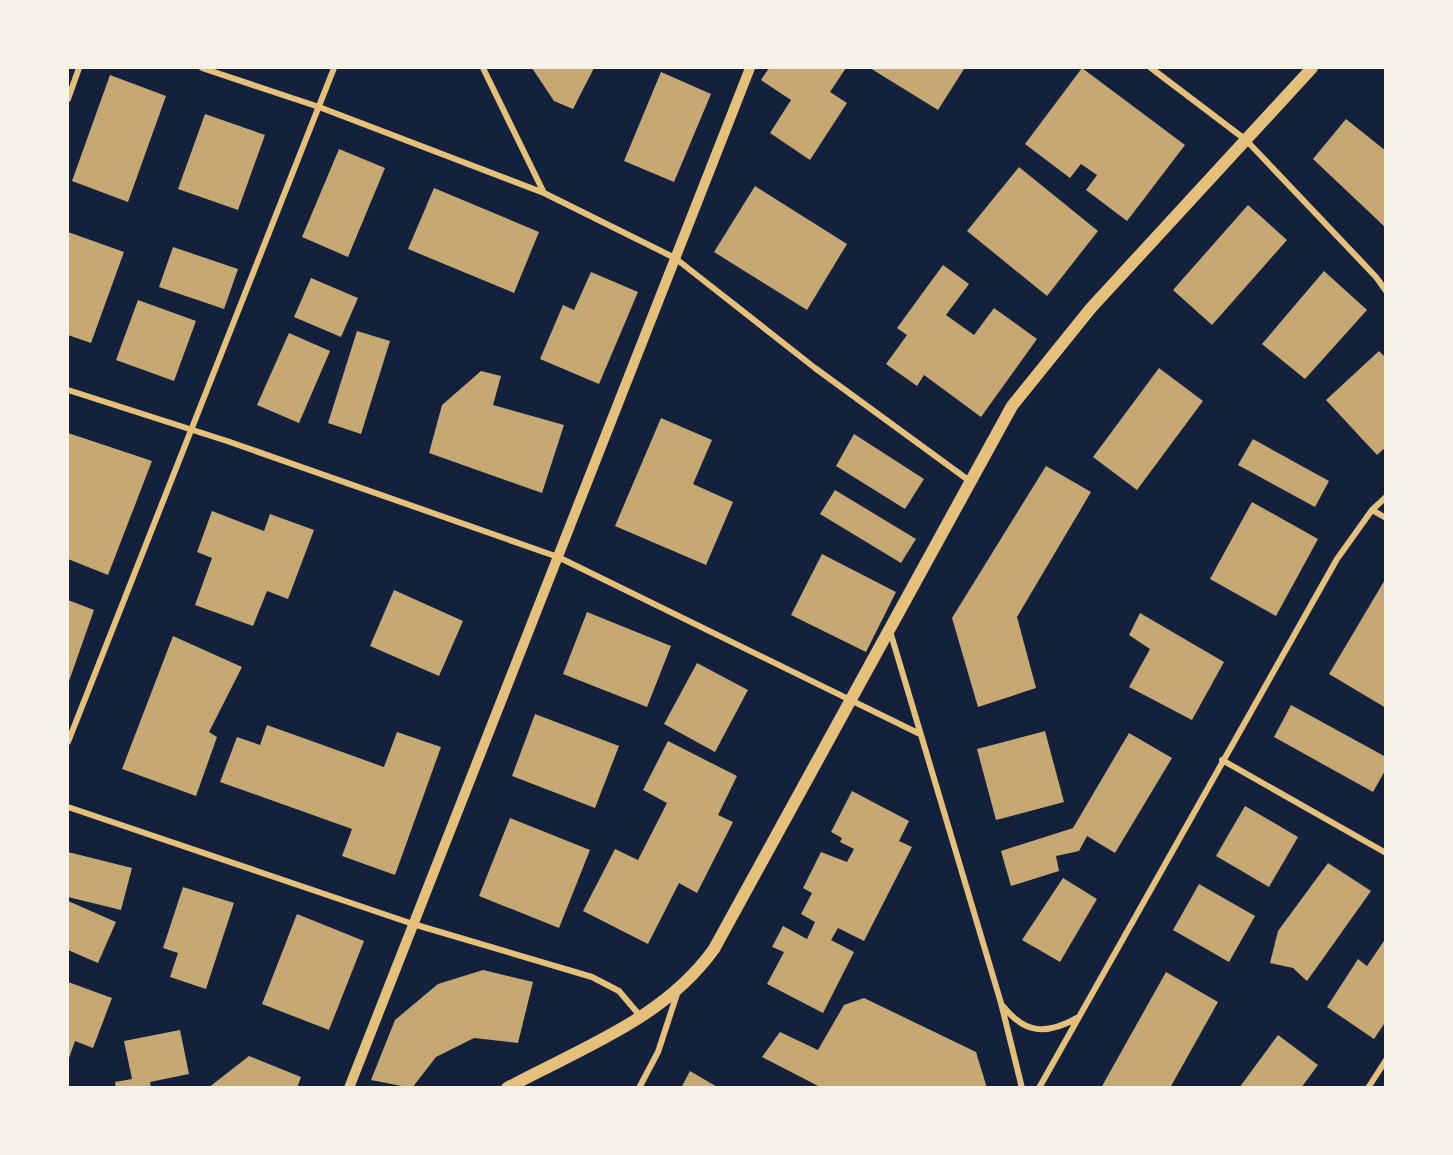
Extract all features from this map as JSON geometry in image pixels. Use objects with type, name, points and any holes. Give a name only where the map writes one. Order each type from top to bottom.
[{"type":"main road","points":[[507,1088],[641,1017],[678,991],[697,973],[714,949],[1012,406],[1091,308],[1312,68]]},
{"type":"street","points":[[68,99],[79,68]]},
{"type":"street","points":[[202,68],[319,107],[544,193],[675,258],[815,368],[971,482]]},
{"type":"street","points":[[68,742],[334,68]]},
{"type":"street","points":[[483,68],[544,193]]},
{"type":"street","points":[[349,1088],[750,68]]},
{"type":"street","points":[[1151,68],[1246,140],[1376,277],[1386,291]]},
{"type":"street","points":[[68,390],[191,429],[558,557],[920,734]]},
{"type":"street","points":[[1039,1088],[1336,559],[1372,510],[1386,497]]},
{"type":"street","points":[[1372,510],[1386,518]]},
{"type":"street","points":[[890,631],[1000,1003],[1022,1088]]},
{"type":"street","points":[[1222,760],[1386,853]]},
{"type":"street","points":[[68,807],[413,924],[592,977],[619,991],[641,1017]]},
{"type":"street","points":[[639,1088],[658,1052],[670,1022],[678,991]]},
{"type":"street","points":[[1000,1003],[1014,1020],[1035,1030],[1057,1029],[1077,1018]]},
{"type":"street","points":[[1368,1088],[1386,1060]]},
{"type":"building","points":[[532,68],[594,68],[573,109],[554,101]]},
{"type":"building","points":[[769,68],[846,68],[830,92],[847,103],[810,160],[770,133],[791,100],[761,80]]},
{"type":"building","points":[[870,68],[962,68],[964,69],[938,110]]},
{"type":"building","points":[[1082,68],[1185,145],[1127,221],[1086,190],[1097,175],[1081,164],[1070,178],[1025,144]]},
{"type":"building","points":[[661,72],[711,94],[674,182],[624,161]]},
{"type":"building","points":[[110,75],[166,96],[128,202],[72,181]]},
{"type":"building","points":[[205,114],[265,135],[238,210],[178,189]]},
{"type":"building","points":[[1346,119],[1386,151],[1386,228],[1313,159]]},
{"type":"building","points":[[339,149],[385,168],[348,257],[302,237]]},
{"type":"building","points":[[1019,167],[1098,231],[1047,296],[967,231]]},
{"type":"building","points":[[755,186],[847,244],[807,310],[714,252]]},
{"type":"building","points":[[434,188],[539,232],[514,293],[408,249]]},
{"type":"building","points":[[1248,205],[1287,240],[1212,325],[1173,290]]},
{"type":"building","points":[[68,232],[124,252],[91,343],[68,335]]},
{"type":"building","points":[[173,247],[238,269],[224,309],[159,287]]},
{"type":"building","points":[[943,265],[969,284],[946,315],[974,335],[994,308],[1037,339],[981,417],[924,375],[917,386],[886,364],[907,335],[897,328]]},
{"type":"building","points":[[1324,271],[1367,310],[1305,379],[1262,344]]},
{"type":"building","points":[[591,272],[638,292],[599,384],[540,359],[563,305],[574,310]]},
{"type":"building","points":[[311,278],[358,298],[341,337],[294,317]]},
{"type":"building","points":[[138,300],[196,321],[174,381],[116,360]]},
{"type":"building","points":[[357,331],[390,341],[361,434],[328,423]]},
{"type":"building","points":[[289,333],[330,351],[299,423],[257,405]]},
{"type":"building","points":[[1379,351],[1386,358],[1386,447],[1377,455],[1326,400]]},
{"type":"building","points":[[1159,368],[1203,401],[1137,490],[1093,457]]},
{"type":"building","points":[[481,371],[501,376],[493,405],[564,425],[542,493],[429,453],[442,405]]},
{"type":"building","points":[[661,418],[712,440],[693,484],[733,502],[706,565],[615,526]]},
{"type":"building","points":[[68,433],[152,461],[108,575],[68,559]]},
{"type":"building","points":[[854,434],[924,479],[905,509],[836,466]]},
{"type":"building","points":[[1253,439],[1329,481],[1315,507],[1238,465]]},
{"type":"building","points":[[1046,466],[1091,492],[1017,617],[1036,688],[978,707],[952,618]]},
{"type":"building","points":[[835,490],[916,539],[901,563],[820,514]]},
{"type":"building","points":[[1252,502],[1318,539],[1276,616],[1210,579]]},
{"type":"building","points":[[212,511],[264,531],[270,514],[314,530],[288,599],[267,591],[253,626],[195,605],[212,558],[197,552]]},
{"type":"building","points":[[822,554],[896,592],[866,652],[791,615]]},
{"type":"building","points":[[1386,578],[1386,708],[1329,674]]},
{"type":"building","points":[[394,590],[463,621],[439,676],[370,646]]},
{"type":"building","points":[[68,600],[94,610],[68,684]]},
{"type":"building","points":[[587,612],[671,646],[647,707],[563,674]]},
{"type":"building","points":[[1140,613],[1224,662],[1192,720],[1129,687],[1150,649],[1129,635]]},
{"type":"building","points":[[173,636],[242,667],[209,732],[217,737],[196,796],[122,769]]},
{"type":"building","points":[[697,663],[748,690],[715,752],[664,724]]},
{"type":"building","points":[[1291,705],[1386,757],[1386,769],[1373,792],[1274,737]]},
{"type":"building","points":[[535,714],[619,746],[595,808],[512,776]]},
{"type":"building","points":[[267,725],[384,767],[397,732],[441,747],[395,875],[342,856],[352,829],[220,782],[237,737],[260,745]]},
{"type":"building","points":[[1045,731],[1064,802],[996,820],[977,749]]},
{"type":"building","points":[[1129,733],[1172,758],[1115,853],[1087,836],[1079,851],[1056,856],[1059,871],[1011,886],[1001,851],[1073,828]]},
{"type":"building","points":[[668,741],[737,776],[718,815],[733,822],[697,893],[679,883],[648,944],[583,911],[615,849],[638,860],[667,803],[643,790]]},
{"type":"building","points":[[852,791],[909,821],[899,841],[912,847],[864,941],[838,928],[831,940],[854,952],[823,1013],[767,984],[784,952],[772,947],[783,926],[807,939],[815,922],[801,914],[812,893],[803,888],[821,852],[847,862],[854,849],[840,842],[842,838],[831,832]]},
{"type":"building","points":[[1245,806],[1298,837],[1269,887],[1216,856]]},
{"type":"building","points":[[510,818],[590,850],[559,928],[479,896]]},
{"type":"building","points":[[68,852],[132,868],[121,910],[68,897]]},
{"type":"building","points":[[1328,863],[1371,891],[1307,981],[1293,968],[1270,963],[1278,931]]},
{"type":"building","points":[[1063,878],[1097,899],[1060,962],[1022,940]]},
{"type":"building","points":[[1199,884],[1255,916],[1229,962],[1173,930]]},
{"type":"building","points":[[183,887],[234,903],[206,989],[170,977],[178,953],[163,948]]},
{"type":"building","points":[[68,901],[116,922],[98,963],[68,950]]},
{"type":"building","points":[[297,914],[364,941],[329,1030],[262,1004]]},
{"type":"building","points":[[1386,938],[1386,1021],[1374,1039],[1327,1007],[1358,959],[1367,966]]},
{"type":"building","points":[[483,970],[533,982],[518,1043],[474,1038],[436,1057],[412,1088],[371,1080],[395,1020],[438,984]]},
{"type":"building","points":[[1166,972],[1218,1002],[1170,1088],[1101,1088]]},
{"type":"building","points":[[68,982],[112,998],[93,1048],[75,1041],[68,1061]]},
{"type":"building","points":[[864,998],[976,1052],[987,1088],[822,1088],[762,1057],[780,1032],[818,1050],[844,1005]]},
{"type":"building","points":[[180,1030],[189,1074],[150,1082],[151,1088],[116,1088],[115,1082],[132,1079],[124,1041]]},
{"type":"building","points":[[1278,1035],[1318,1065],[1301,1088],[1239,1088]]},
{"type":"building","points":[[249,1056],[301,1077],[297,1088],[208,1088]]},
{"type":"building","points":[[690,1071],[719,1088],[681,1088]]}]
